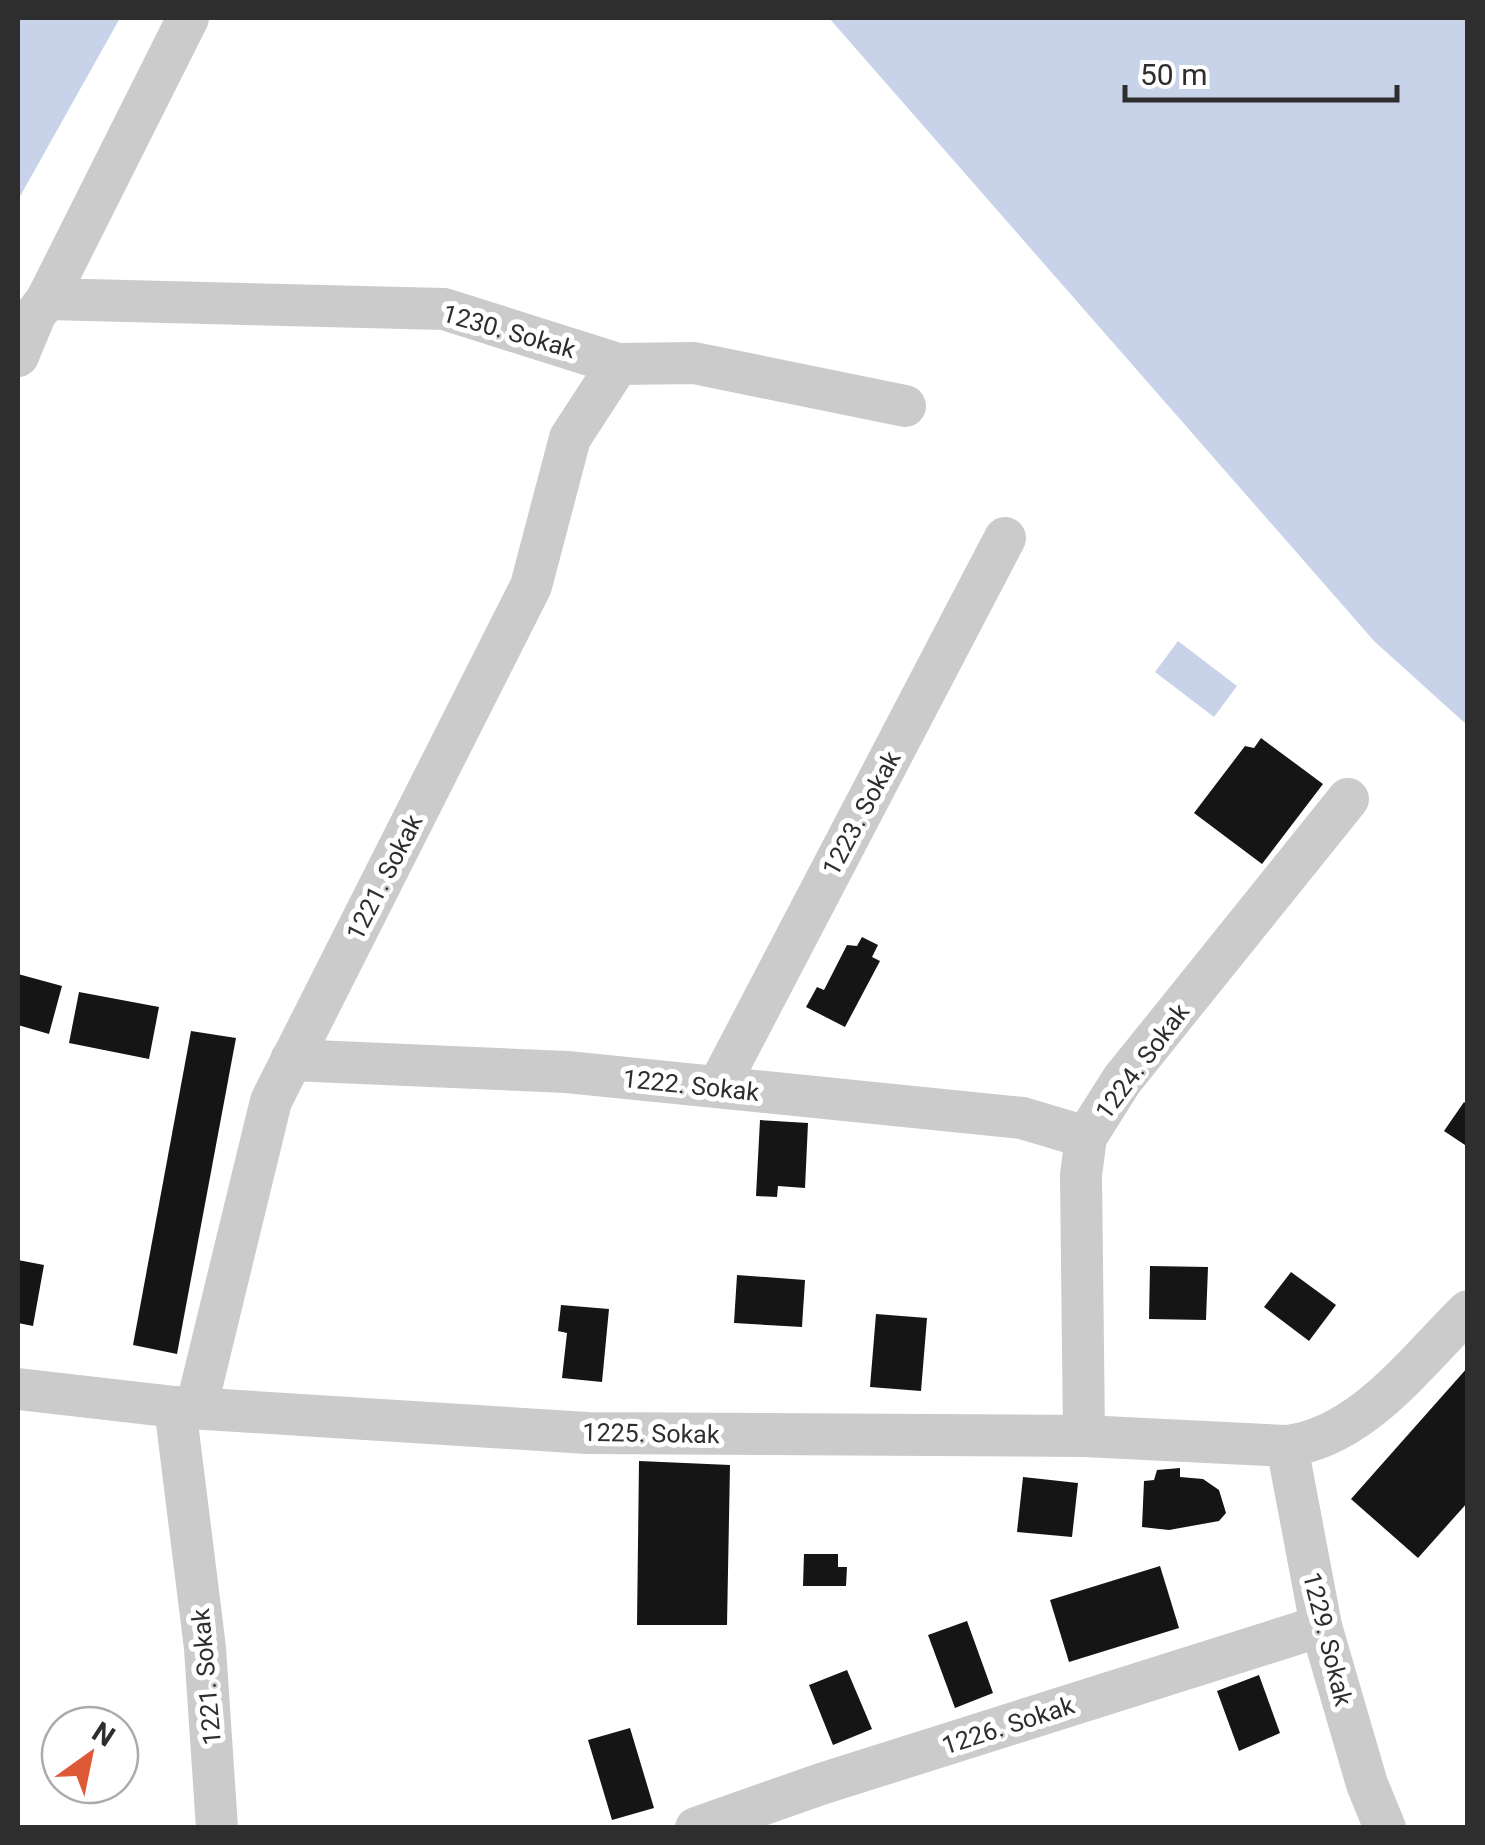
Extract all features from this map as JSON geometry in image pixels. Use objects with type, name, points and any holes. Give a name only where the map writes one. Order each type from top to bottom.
[{"type":"street","points":[[18,356],[35,315],[47,299],[188,18]]},
{"type":"street","name":"1230. Sokak","points":[[47,299],[444,309],[618,364],[694,363],[906,406]]},
{"type":"street","name":"1221. Sokak","points":[[218,1828],[186,1408],[270,1101],[531,586],[570,438],[618,364]]},
{"type":"street","name":"1223. Sokak","points":[[718,1087],[1004,538]]},
{"type":"street","name":"1224. Sokak","points":[[1084,1436],[1081,1175],[1086,1137],[1122,1080],[1348,799]]},
{"type":"street","name":"1222. Sokak","points":[[291,1060],[566,1072],[1022,1118],[1086,1137]]},
{"type":"street","name":"1225. Sokak","points":[[18,1388],[186,1408],[587,1433],[1084,1436],[1287,1446],[1314,1442],[1356,1420],[1468,1311]]},
{"type":"street","name":"1229. Sokak","points":[[1287,1446],[1322,1626],[1367,1784],[1385,1827]]},
{"type":"street","name":"1226. Sokak","points":[[696,1828],[821,1784],[1322,1626]]},
{"type":"water","points":[[18,18],[120,18],[18,200]]},
{"type":"water","points":[[829,18],[1467,18],[1467,725],[1374,641]]},
{"type":"water","points":[[1178,641],[1237,686],[1214,717],[1155,672]]},
{"type":"building","points":[[1261,738],[1323,784],[1262,864],[1194,813],[1245,746],[1254,748]]},
{"type":"building","points":[[862,937],[878,945],[872,957],[880,961],[845,1027],[806,1007],[817,987],[824,990],[847,945],[857,946]]},
{"type":"building","points":[[18,974],[62,986],[49,1034],[18,1025]]},
{"type":"building","points":[[79,992],[159,1007],[149,1059],[69,1043]]},
{"type":"building","points":[[191,1031],[236,1038],[177,1354],[133,1345]]},
{"type":"building","points":[[1464,1102],[1468,1105],[1468,1147],[1444,1131]]},
{"type":"building","points":[[760,1120],[808,1123],[805,1188],[778,1186],[777,1197],[756,1196]]},
{"type":"building","points":[[18,1260],[44,1265],[33,1326],[18,1323]]},
{"type":"building","points":[[1150,1266],[1208,1267],[1206,1320],[1149,1319]]},
{"type":"building","points":[[1291,1272],[1336,1305],[1309,1341],[1264,1307]]},
{"type":"building","points":[[737,1275],[805,1280],[802,1327],[734,1323]]},
{"type":"building","points":[[561,1305],[609,1309],[602,1382],[562,1378],[567,1333],[558,1331]]},
{"type":"building","points":[[876,1314],[927,1318],[921,1391],[870,1387]]},
{"type":"building","points":[[1468,1367],[1468,1502],[1418,1558],[1351,1499]]},
{"type":"building","points":[[639,1461],[730,1465],[727,1625],[637,1625]]},
{"type":"building","points":[[1180,1468],[1180,1477],[1203,1479],[1219,1490],[1226,1513],[1219,1521],[1169,1530],[1142,1527],[1144,1481],[1154,1480],[1157,1470]]},
{"type":"building","points":[[1023,1477],[1078,1483],[1072,1537],[1017,1532]]},
{"type":"building","points":[[804,1554],[838,1554],[838,1567],[847,1567],[846,1586],[803,1586]]},
{"type":"building","points":[[1160,1566],[1179,1628],[1069,1662],[1050,1600]]},
{"type":"building","points":[[967,1621],[993,1693],[955,1708],[928,1635]]},
{"type":"building","points":[[847,1670],[872,1729],[833,1745],[809,1685]]},
{"type":"building","points":[[1259,1675],[1280,1733],[1239,1751],[1217,1691]]},
{"type":"building","points":[[630,1728],[654,1808],[612,1820],[588,1740]]}]
